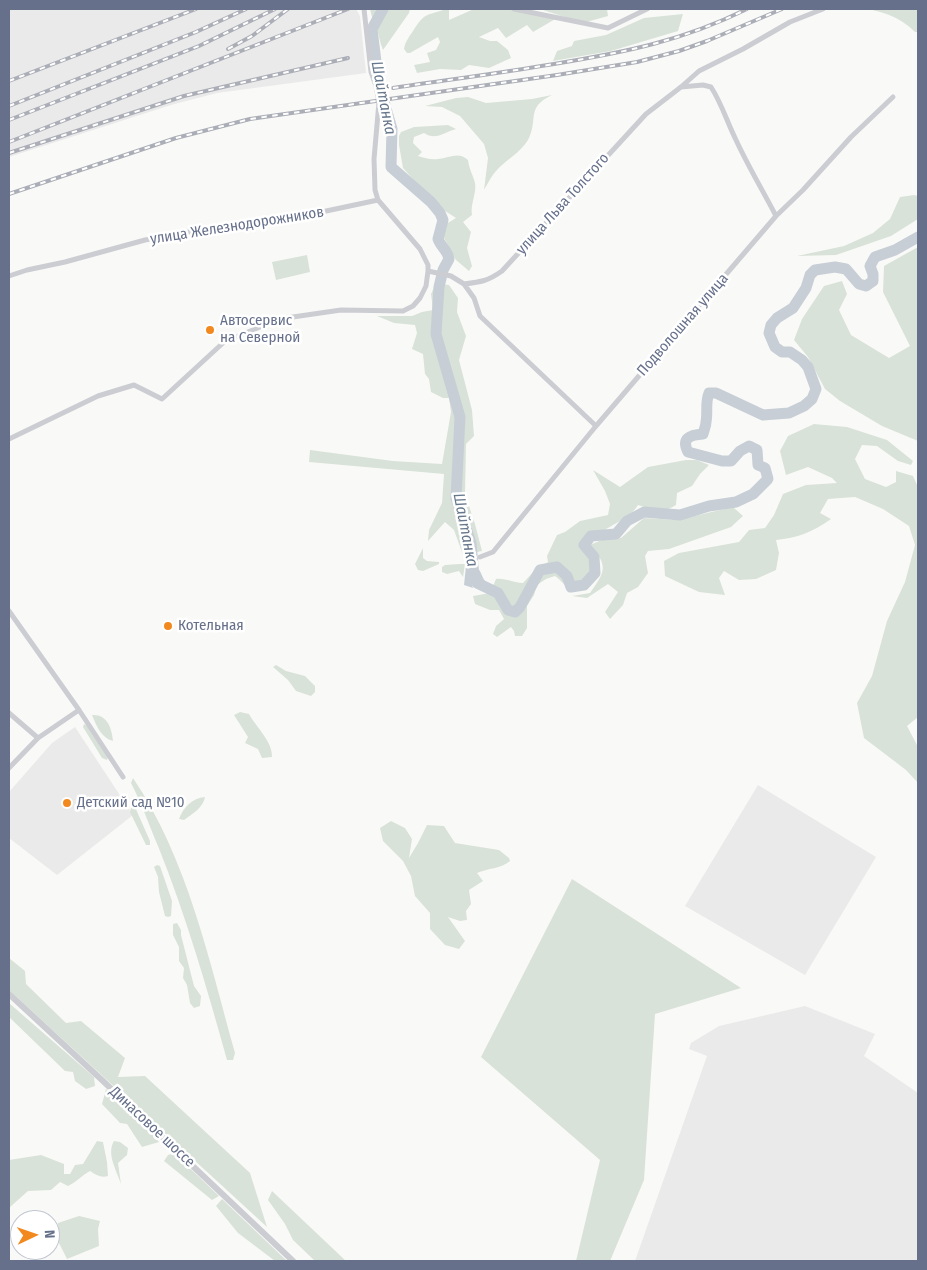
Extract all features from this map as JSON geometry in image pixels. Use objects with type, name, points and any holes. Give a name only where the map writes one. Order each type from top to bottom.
[{"type":"street","points":[[9,440],[98,396],[134,385],[162,399],[224,342],[279,319],[341,310],[403,311],[413,306],[420,298],[426,286],[428,271],[425,256],[378,200],[374,170],[379,102],[371,72],[364,9]]},
{"type":"street","points":[[514,9],[608,28],[647,9]]},
{"type":"street","name":"улица Льва Толстого","points":[[464,284],[483,282],[502,271],[646,114],[699,72],[790,22],[823,9]]},
{"type":"street","points":[[681,87],[703,85],[711,87],[720,100],[729,126],[776,216]]},
{"type":"street","name":"Подволошная улица","points":[[480,557],[493,552],[596,426],[776,216],[803,190],[851,137],[893,97]]},
{"type":"street","name":"улица Железнодорожников","points":[[9,276],[145,240],[232,224],[262,224],[378,200]]},
{"type":"street","points":[[428,271],[447,274],[457,278],[464,284],[474,298],[480,316],[596,426]]},
{"type":"street","points":[[9,611],[123,777]]},
{"type":"street","points":[[9,768],[38,738],[78,710]]},
{"type":"street","points":[[9,713],[38,738]]},
{"type":"street","name":"Динасовое шоссе","points":[[9,994],[294,1261]]},
{"type":"shaded area","points":[[9,9],[356,9],[360,16],[366,73],[217,93],[171,105],[9,157]]},
{"type":"shaded area","points":[[370,9],[410,9],[383,50],[377,29]]},
{"type":"shaded area","points":[[449,9],[449,20],[474,9],[514,9],[557,18],[533,32],[527,25],[506,38],[498,28],[479,37],[490,41],[497,41],[508,50],[511,58],[489,68],[469,65],[461,70],[440,69],[417,73],[414,65],[430,62],[427,53],[436,50],[440,42],[438,37],[407,53],[404,49],[406,42],[423,18]]},
{"type":"shaded area","points":[[540,9],[607,9],[608,16],[583,23]]},
{"type":"shaded area","points":[[864,9],[918,9],[918,32],[915,32],[890,15]]},
{"type":"shaded area","points":[[683,14],[678,31],[611,51],[553,61],[557,51],[572,46],[574,41],[606,35],[644,18]]},
{"type":"shaded area","points":[[552,95],[535,109],[533,126],[528,140],[495,172],[484,190],[488,158],[484,144],[460,116],[442,107],[425,106],[456,98],[468,97],[486,103],[532,99]]},
{"type":"shaded area","points":[[448,125],[456,129],[436,136],[424,133],[414,137],[413,143],[422,152],[418,156],[435,159],[457,155],[468,160],[475,183],[472,215],[463,222],[471,232],[467,248],[472,266],[469,271],[456,260],[443,236],[443,226],[456,218],[442,209],[403,168],[399,145],[401,132],[414,127]]},
{"type":"shaded area","points":[[918,196],[918,219],[891,236],[836,255],[797,256],[844,246],[873,233],[890,219],[900,197]]},
{"type":"shaded area","points":[[918,247],[918,441],[882,426],[840,401],[825,389],[808,357],[794,340],[802,319],[824,286],[842,281],[847,294],[839,310],[851,335],[889,358],[910,346],[883,292],[884,266]]},
{"type":"shaded area","points":[[307,255],[310,272],[276,280],[272,262]]},
{"type":"shaded area","points":[[436,283],[449,285],[458,298],[457,312],[466,336],[459,360],[472,410],[474,436],[466,444],[465,494],[482,551],[463,555],[454,530],[445,522],[428,541],[429,530],[442,503],[444,474],[309,462],[310,450],[393,461],[442,464],[451,412],[449,398],[443,398],[431,392],[429,379],[425,374],[423,354],[412,349],[417,333],[415,325],[394,323],[377,316],[412,316],[433,310],[431,294]]},
{"type":"shaded area","points":[[814,424],[847,427],[887,440],[913,461],[911,465],[898,461],[877,446],[862,445],[855,459],[865,479],[886,487],[896,482],[896,471],[913,476],[918,487],[918,717],[907,726],[918,747],[918,783],[906,770],[864,738],[857,703],[872,676],[887,621],[905,582],[915,545],[909,526],[883,509],[855,497],[828,499],[820,513],[831,519],[805,534],[776,540],[779,553],[776,570],[756,579],[739,580],[724,571],[719,578],[725,595],[699,592],[665,576],[664,561],[679,553],[739,542],[749,530],[765,528],[774,515],[783,494],[806,485],[837,483],[832,478],[808,467],[786,475],[780,451],[788,436]]},
{"type":"shaded area","points":[[686,460],[697,460],[709,465],[692,486],[677,493],[676,505],[662,510],[638,505],[625,518],[592,540],[589,545],[596,555],[599,566],[599,571],[594,580],[583,589],[576,590],[569,588],[555,576],[546,579],[537,585],[534,595],[527,606],[527,628],[522,636],[515,636],[511,627],[497,637],[493,634],[496,626],[504,619],[499,610],[490,610],[475,604],[473,596],[490,593],[496,579],[523,583],[536,569],[548,562],[547,556],[557,535],[565,532],[580,521],[608,515],[610,504],[593,470],[620,487],[648,467]]},
{"type":"shaded area","points":[[733,507],[743,516],[731,527],[669,549],[648,551],[645,556],[648,573],[638,587],[627,593],[623,605],[610,619],[605,612],[618,592],[608,584],[587,598],[572,596],[590,593],[602,574],[603,569],[600,558],[590,545],[604,539],[621,538],[644,518],[677,520]]},
{"type":"shaded area","points":[[423,548],[423,558],[427,561],[439,562],[439,564],[423,571],[418,570],[415,564]]},
{"type":"shaded area","points":[[469,560],[475,560],[475,565],[493,591],[472,585],[473,588],[464,585],[466,566]]},
{"type":"shaded area","points":[[465,564],[463,577],[459,571],[447,574],[442,572],[442,567],[445,565]]},
{"type":"shaded area","points":[[276,665],[286,671],[305,676],[315,686],[315,692],[311,696],[296,691],[288,680],[273,667]]},
{"type":"shaded area","points":[[240,712],[249,714],[267,740],[272,751],[272,757],[262,758],[258,749],[245,743],[248,737],[234,715]]},
{"type":"shaded area","points":[[92,715],[105,719],[111,731],[113,741],[102,734]]},
{"type":"shaded area","points":[[84,724],[88,726],[108,757],[107,760],[102,758],[83,727]]},
{"type":"shaded area","name":"Детский сад №10","points":[[75,727],[133,815],[57,875],[9,838],[9,792],[52,743]]},
{"type":"shaded area","points":[[133,778],[152,810],[183,877],[216,982],[235,1053],[233,1060],[227,1060],[187,925],[158,846],[131,783]]},
{"type":"shaded area","points":[[758,785],[876,857],[805,975],[685,906]]},
{"type":"shaded area","points":[[205,797],[197,810],[184,820],[179,819],[189,804],[196,799]]},
{"type":"shaded area","points":[[135,807],[150,845],[146,845],[130,812],[131,808]]},
{"type":"shaded area","points":[[391,821],[405,828],[412,839],[409,858],[427,825],[444,826],[455,843],[499,850],[509,858],[510,861],[503,866],[477,873],[483,881],[469,890],[471,904],[466,911],[467,920],[460,921],[448,917],[465,941],[459,949],[445,945],[430,929],[430,913],[415,896],[411,876],[403,861],[383,841],[380,828]]},
{"type":"shaded area","points":[[160,866],[172,901],[171,916],[168,917],[165,916],[159,892],[158,877],[154,867]]},
{"type":"shaded area","points":[[572,879],[741,988],[655,1014],[644,1180],[610,1261],[576,1261],[600,1160],[481,1057]]},
{"type":"shaded area","points":[[177,923],[181,930],[194,986],[201,996],[200,1006],[194,1008],[190,1003],[187,985],[183,978],[184,968],[179,961],[179,947],[173,935],[173,924]]},
{"type":"shaded area","points":[[9,958],[25,971],[26,984],[66,1023],[81,1021],[125,1058],[118,1077],[145,1076],[250,1173],[267,1227],[9,990]]},
{"type":"shaded area","points":[[9,1003],[94,1077],[95,1086],[86,1089],[75,1081],[73,1072],[65,1071],[9,1017]]},
{"type":"shaded area","points":[[805,1006],[875,1034],[864,1056],[918,1093],[918,1261],[635,1261],[707,1056],[689,1049],[691,1043],[719,1026]]},
{"type":"shaded area","points":[[106,1089],[159,1142],[142,1147],[127,1124],[120,1123],[102,1104]]},
{"type":"shaded area","points":[[97,1141],[103,1142],[108,1176],[99,1176],[90,1171],[68,1186],[60,1182],[51,1190],[28,1191],[9,1208],[9,1160],[41,1155],[64,1164],[64,1174],[70,1174],[75,1165],[83,1164]]},
{"type":"shaded area","points":[[114,1141],[120,1142],[128,1148],[127,1155],[118,1163],[121,1184],[111,1151]]},
{"type":"shaded area","points":[[174,1153],[219,1196],[212,1200],[164,1161],[168,1155]]},
{"type":"shaded area","points":[[272,1191],[346,1261],[315,1261],[293,1240],[285,1224],[268,1200]]},
{"type":"shaded area","points":[[222,1199],[287,1261],[275,1261],[238,1233],[216,1206]]},
{"type":"shaded area","points":[[79,1216],[100,1221],[98,1229],[99,1246],[67,1259],[60,1245],[60,1222]]},
{"type":"waterway","name":"Шайтанка","points":[[383,9],[372,29],[377,70],[392,129],[391,167],[431,202],[440,213],[443,220],[438,239],[449,259],[443,270],[439,287],[436,334],[460,417],[456,498],[471,543],[474,577],[477,583],[498,593],[508,610],[515,612],[520,607],[540,570],[557,567],[567,576],[571,587],[584,585],[595,573],[594,557],[584,545],[591,536],[616,534],[627,521],[644,512],[680,515],[709,506],[736,502],[753,494],[768,479],[765,468],[758,465],[757,450],[749,446],[740,451],[731,461],[722,461],[688,452],[686,440],[691,436],[703,434],[706,424],[709,393],[716,393],[763,415],[789,413],[804,406],[812,399],[816,389],[808,367],[802,360],[790,352],[782,352],[775,347],[769,333],[771,325],[777,318],[793,308],[806,288],[810,275],[815,270],[835,267],[846,269],[859,284],[866,286],[873,281],[870,266],[875,257],[895,250],[918,237]]},
{"type":"railway","points":[[9,81],[196,9]]},
{"type":"railway","points":[[9,106],[196,32],[246,9]]},
{"type":"railway","points":[[9,120],[199,46],[275,9]]},
{"type":"railway","points":[[228,49],[252,36],[288,9]]},
{"type":"railway","points":[[9,142],[348,9]]},
{"type":"railway","points":[[393,88],[580,60],[630,50],[700,29],[747,9]]},
{"type":"railway","points":[[9,194],[176,138],[250,119],[637,62],[679,51],[707,41],[782,9]]},
{"type":"railway","points":[[9,153],[184,96],[348,58]]},
{"type":"place","name":"Автосервис на Северной","points":[[210,330]]},
{"type":"place","name":"Котельная","points":[[168,626]]},
{"type":"place","name":"Детский сад №10","points":[[67,803]]}]
